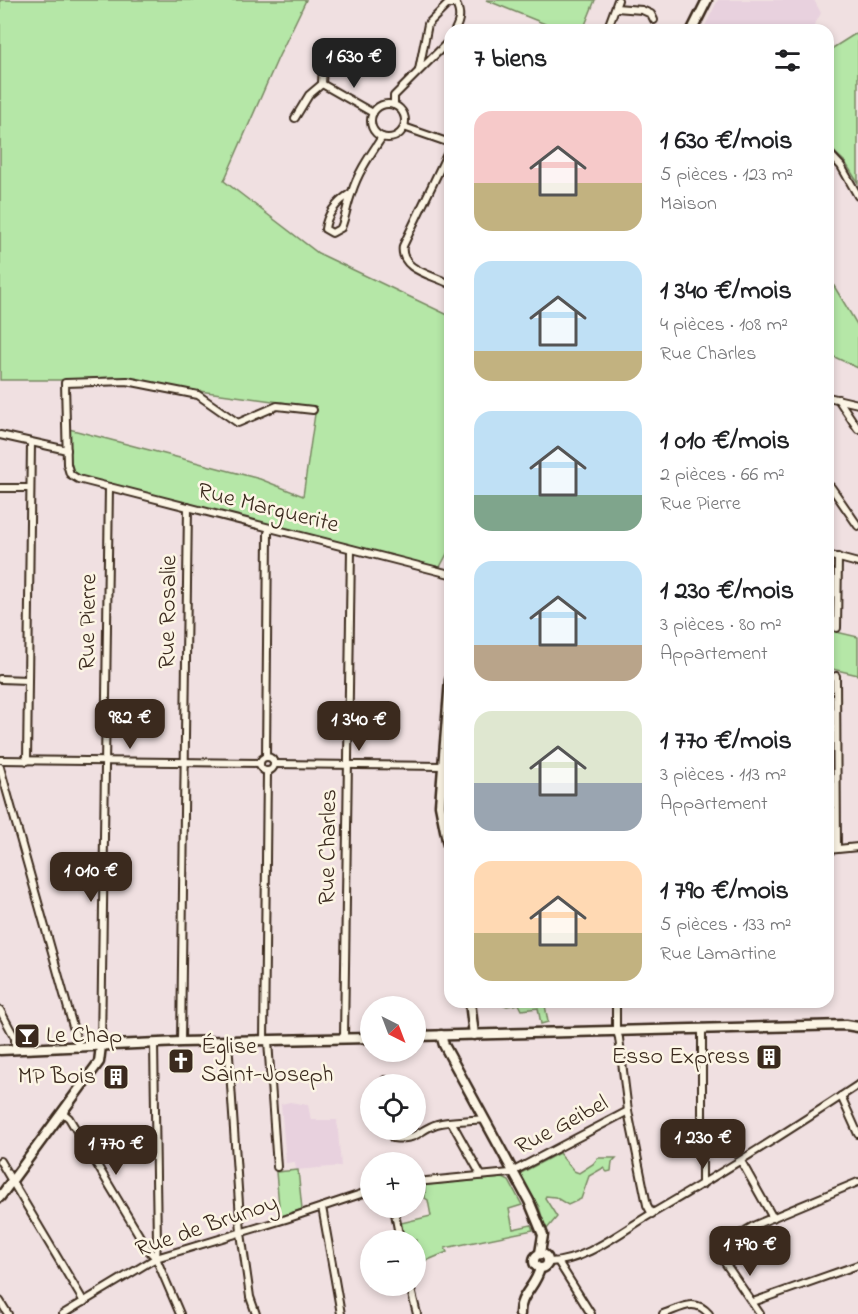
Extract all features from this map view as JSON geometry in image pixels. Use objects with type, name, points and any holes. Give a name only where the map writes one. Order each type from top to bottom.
[{"type":"main road","points":[[695,24],[707,0]]},
{"type":"main road","points":[[444,766],[440,805],[444,825]]},
{"type":"main road","points":[[471,1008],[474,1035]]},
{"type":"main road","points":[[426,1036],[846,1025],[858,1027]]},
{"type":"main road","points":[[441,1035],[444,1045],[529,1201],[542,1231],[540,1253],[534,1261],[540,1269]]},
{"type":"main road","points":[[0,1050],[181,1042],[360,1038]]},
{"type":"main road","points":[[0,1197],[99,1062],[101,1046]]},
{"type":"main road","points":[[540,1253],[547,1256],[549,1262],[545,1268],[540,1269]]},
{"type":"main road","points":[[520,1314],[521,1300],[537,1281],[540,1269]]},
{"type":"street","points":[[609,24],[618,0]]},
{"type":"street","points":[[419,70],[428,24],[448,4],[456,4],[460,19],[458,24]]},
{"type":"street","points":[[616,8],[642,10],[651,14],[654,20]]},
{"type":"street","points":[[295,118],[309,95],[322,84],[323,64],[330,44]]},
{"type":"street","points":[[394,105],[394,96],[444,46]]},
{"type":"street","points":[[322,84],[373,113]]},
{"type":"street","points":[[394,105],[403,112],[404,127],[394,137],[382,137],[371,125],[373,113],[381,106],[394,105]]},
{"type":"street","points":[[404,127],[444,141]]},
{"type":"street","points":[[351,193],[334,207],[326,220],[325,229],[332,233],[341,228],[359,174],[382,137]]},
{"type":"street","points":[[834,158],[841,166],[858,196]]},
{"type":"street","points":[[444,161],[402,254],[411,266],[444,281]]},
{"type":"street","points":[[0,435],[67,450],[65,383],[127,381],[198,394],[238,423],[277,406],[313,410]]},
{"type":"street","points":[[834,398],[858,404]]},
{"type":"street","points":[[838,399],[858,429]]},
{"type":"street","points":[[27,761],[31,443]]},
{"type":"street","name":"Rue Marguerite","points":[[67,450],[70,474],[78,479],[444,572]]},
{"type":"street","name":"Rue Pierre","points":[[101,1046],[109,487]]},
{"type":"street","points":[[0,488],[30,488]]},
{"type":"street","points":[[834,491],[858,526]]},
{"type":"street","name":"Rue Rosalie","points":[[181,1042],[188,507]]},
{"type":"street","points":[[266,757],[268,533],[270,528]]},
{"type":"street","name":"Rue Charles","points":[[344,1038],[351,549]]},
{"type":"street","points":[[834,556],[858,563]]},
{"type":"street","points":[[837,628],[838,557]]},
{"type":"street","points":[[836,676],[837,849]]},
{"type":"street","points":[[0,680],[27,680]]},
{"type":"street","points":[[266,757],[273,759],[274,764],[271,770],[267,771],[262,770],[260,763],[261,759],[266,757]]},
{"type":"street","points":[[0,760],[260,763]]},
{"type":"street","points":[[274,764],[444,766]]},
{"type":"street","points":[[0,767],[79,1048]]},
{"type":"street","points":[[267,771],[266,1041],[277,1167]]},
{"type":"street","points":[[834,849],[858,847]]},
{"type":"street","points":[[616,1008],[617,1032],[628,1111],[647,1205],[652,1214]]},
{"type":"street","points":[[0,1010],[15,1038],[15,1050]]},
{"type":"street","points":[[702,1029],[702,1185]]},
{"type":"street","points":[[228,1041],[241,1233],[250,1297],[256,1314]]},
{"type":"street","points":[[154,1044],[158,1242],[156,1258]]},
{"type":"street","points":[[549,1262],[559,1263],[592,1250],[741,1161],[858,1084]]},
{"type":"street","points":[[841,1096],[858,1134]]},
{"type":"street","name":"Rue Geibel","points":[[513,1172],[628,1111]]},
{"type":"street","points":[[62,1112],[69,1118],[148,1250],[156,1258],[180,1314]]},
{"type":"street","points":[[426,1131],[437,1124],[484,1119]]},
{"type":"street","points":[[452,1123],[481,1175]]},
{"type":"street","points":[[0,1161],[84,1302]]},
{"type":"street","points":[[741,1161],[773,1218]]},
{"type":"street","points":[[426,1181],[513,1172]]},
{"type":"street","points":[[760,1314],[719,1254],[720,1246],[755,1225],[858,1182]]},
{"type":"street","name":"Rue de Brunoy","points":[[63,1314],[156,1258],[360,1194]]},
{"type":"street","points":[[322,1207],[341,1314]]},
{"type":"street","points":[[559,1263],[591,1314]]},
{"type":"street","points":[[753,1302],[858,1265]]},
{"type":"street","points":[[412,1296],[417,1314]]},
{"type":"street","points":[[0,1301],[8,1314]]},
{"type":"street","points":[[663,1314],[694,1304],[703,1307],[709,1314]]},
{"type":"shaded area","points":[[718,0],[814,0],[821,13],[815,24],[706,24]]},
{"type":"shaded area","points":[[290,1102],[308,1105],[311,1120],[337,1120],[341,1166],[296,1170],[295,1162],[286,1163],[281,1104]]},
{"type":"green space","points":[[0,0],[306,0],[224,181],[318,253],[444,313],[444,559],[439,569],[75,475],[70,467],[69,429],[260,479],[303,496],[316,407],[114,377],[0,380]]},
{"type":"green space","points":[[486,0],[595,0],[585,24],[545,24]]},
{"type":"green space","points":[[855,34],[858,36],[858,183],[845,162],[834,152],[834,47]]},
{"type":"green space","points":[[834,286],[858,326],[858,368],[834,357]]},
{"type":"green space","points":[[834,631],[858,637],[858,675],[834,669]]},
{"type":"green space","points":[[538,1008],[546,1008],[548,1022],[541,1024]]},
{"type":"green space","points":[[559,1153],[574,1171],[579,1173],[598,1158],[616,1158],[612,1162],[611,1171],[607,1172],[603,1168],[589,1176],[581,1199],[568,1205],[555,1197],[546,1196],[545,1198],[557,1217],[546,1230],[539,1207],[519,1174]]},
{"type":"green space","points":[[298,1170],[302,1209],[280,1217],[276,1172]]},
{"type":"green space","points":[[503,1178],[509,1181],[522,1205],[509,1209],[513,1229],[531,1225],[533,1230],[445,1248],[447,1252],[426,1261],[426,1230],[403,1230],[401,1223],[431,1216],[426,1199],[426,1185]]},
{"type":"place","name":"Le Chap","points":[[27,1036]]},
{"type":"place","name":"Esso Express","points":[[769,1057]]},
{"type":"place","name":"Église Saint-Joseph","points":[[181,1061]]},
{"type":"place","name":"MP Bois","points":[[116,1077]]}]
